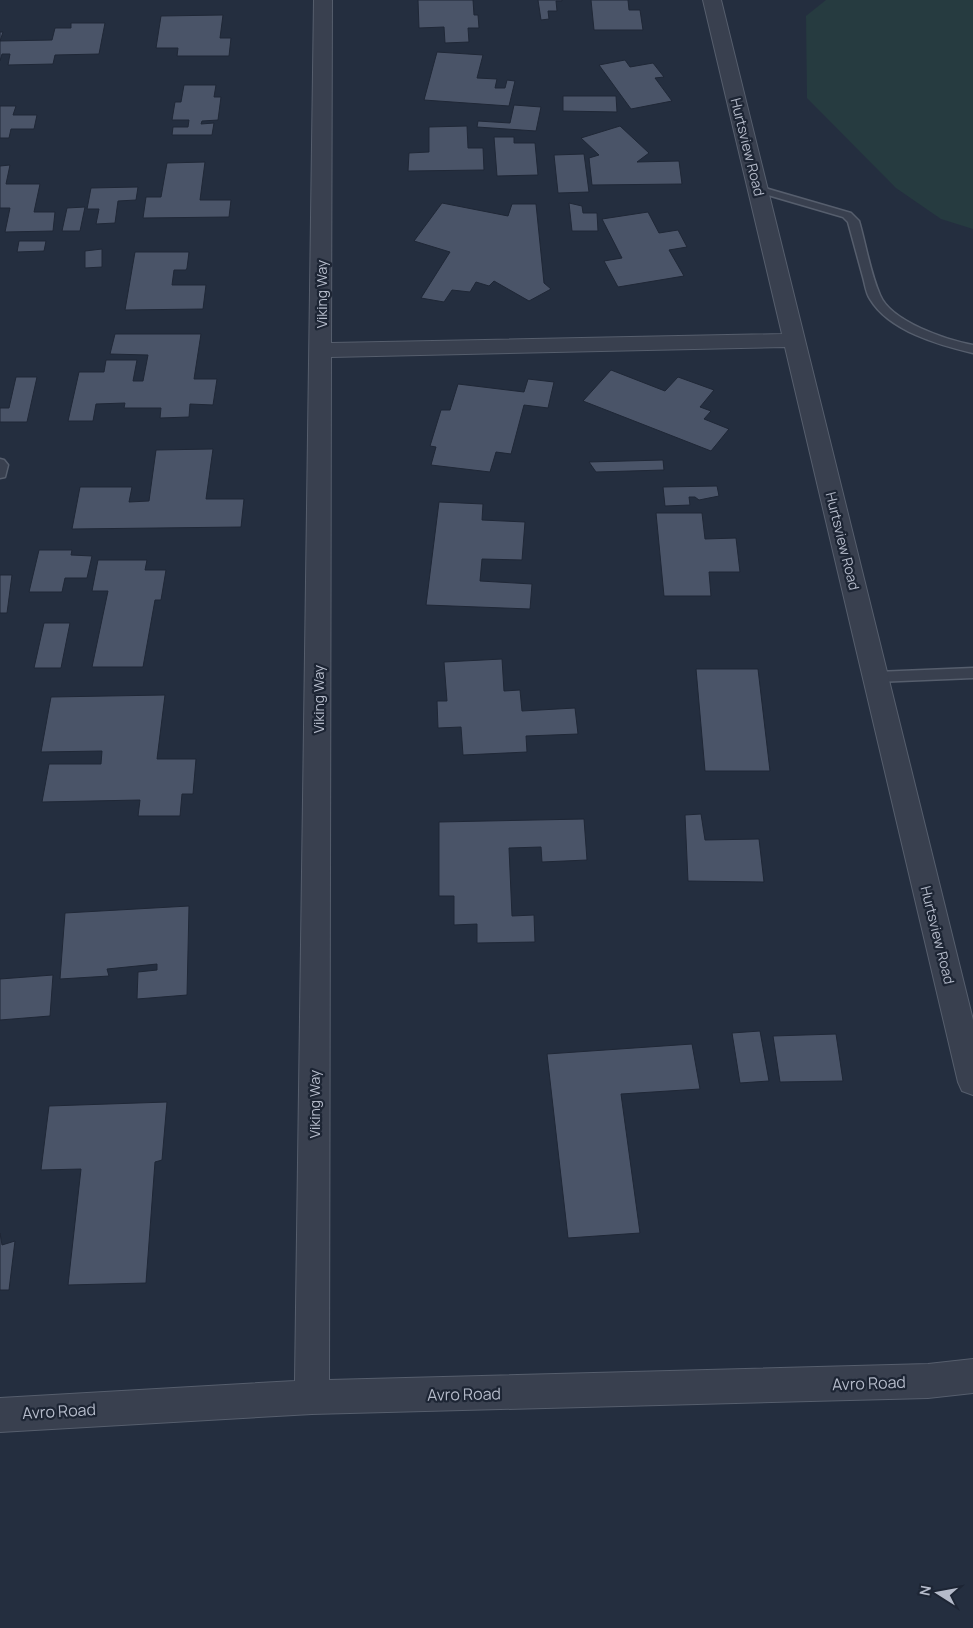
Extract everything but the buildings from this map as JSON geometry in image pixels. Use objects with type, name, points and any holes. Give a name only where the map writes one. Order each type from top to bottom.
[{"type":"street","name":"Viking Way","points":[[312,1397],[323,0]]},
{"type":"street","name":"Hurtsview Road","points":[[712,0],[973,1082]]},
{"type":"street","points":[[321,350],[794,340]]},
{"type":"street","name":"Avro Road","points":[[0,1415],[312,1397],[928,1381],[973,1376]]},
{"type":"lane","points":[[758,189],[847,215],[853,221],[875,298],[880,305],[897,321],[943,343],[973,349]]},
{"type":"lane","points":[[0,463],[2,465],[0,474]]},
{"type":"lane","points":[[876,677],[973,673]]},
{"type":"green space","points":[[826,0],[973,0],[973,229],[941,219],[896,188],[807,98],[806,16]]}]
